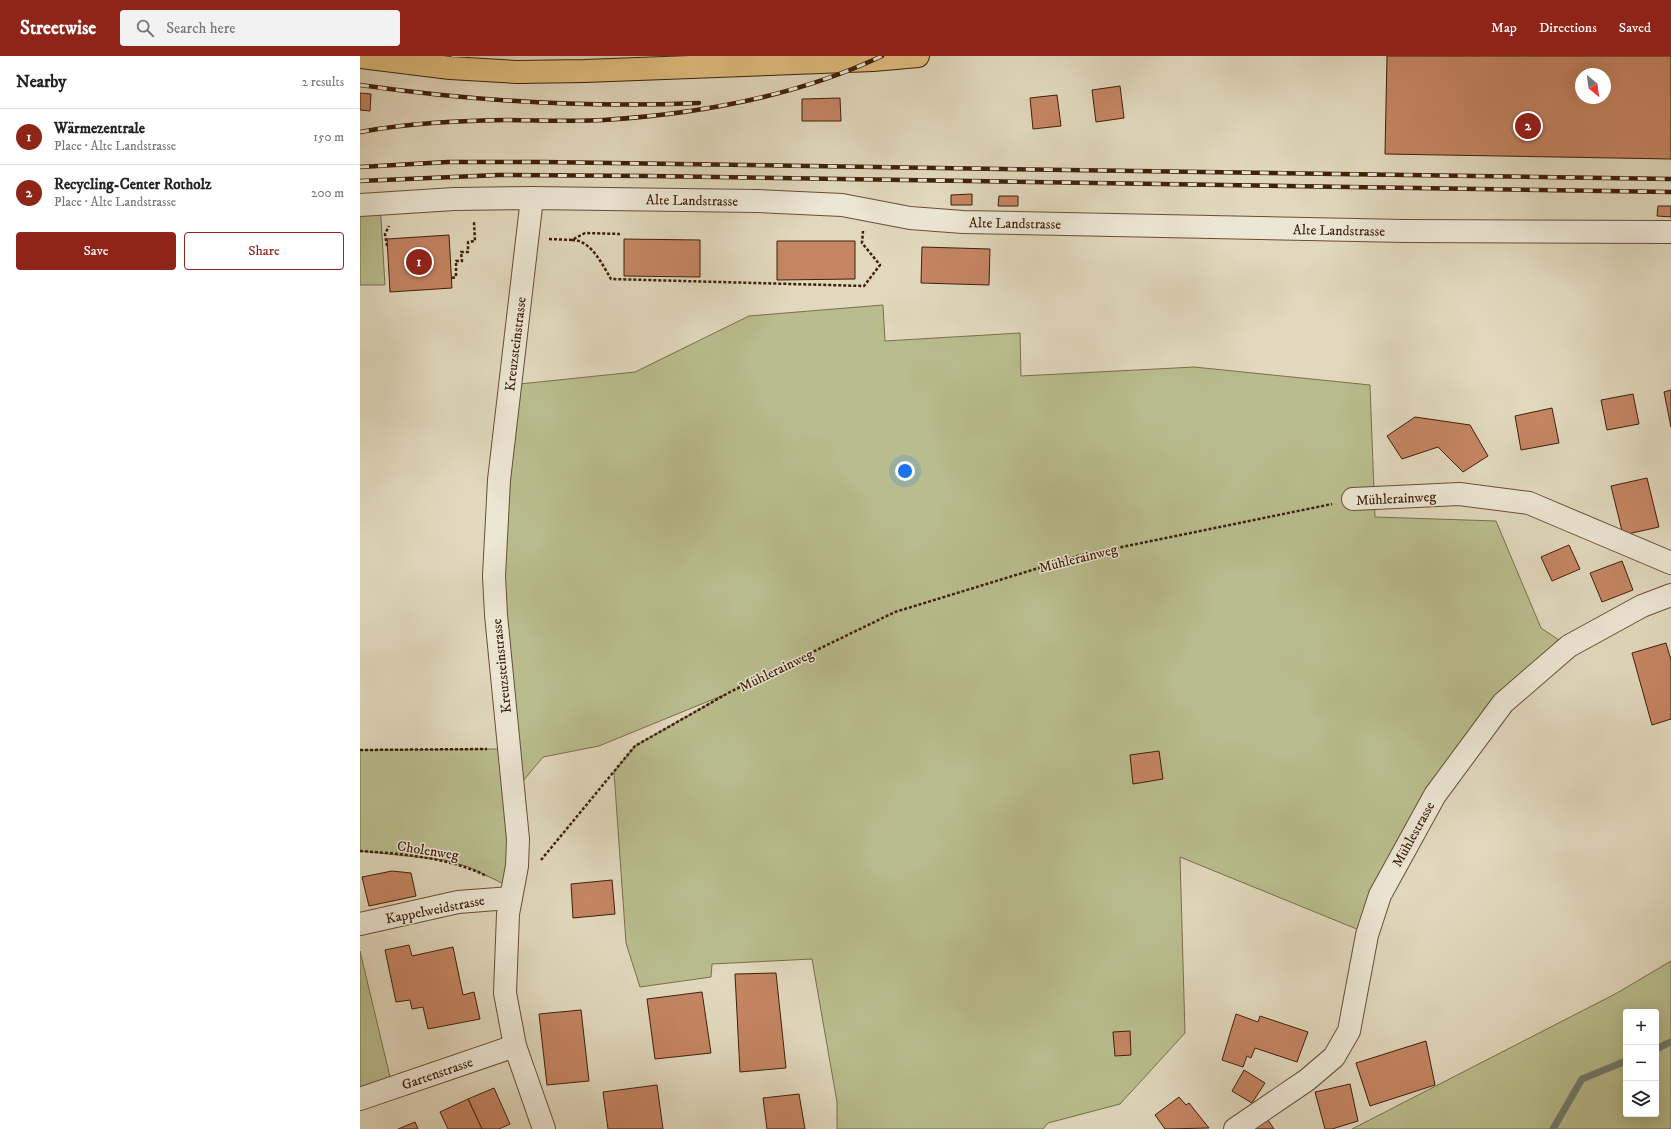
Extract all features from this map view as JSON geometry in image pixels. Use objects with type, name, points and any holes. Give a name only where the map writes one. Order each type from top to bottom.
[{"type":"main road","points":[[360,57],[464,69],[550,72],[830,62],[918,56]]},
{"type":"street","name":"Alte Landstrasse","points":[[360,205],[454,199],[532,198],[822,204],[859,207],[910,218],[963,222],[1374,230],[1671,232]]},
{"type":"street","name":"Kreuzsteinstrasse","points":[[532,198],[499,480],[494,576],[496,615],[518,838],[517,866],[511,893],[506,932],[505,993],[515,1046],[544,1129]]},
{"type":"street","name":"Mühlerainweg","points":[[1353,499],[1459,494],[1529,503],[1671,563]]},
{"type":"street","name":"Mühlestrasse","points":[[1235,1129],[1307,1080],[1334,1057],[1349,1031],[1367,935],[1380,895],[1435,795],[1503,703],[1569,646],[1642,606],[1671,595]]},
{"type":"street","name":"Kappelweidstrasse","points":[[360,924],[458,902],[511,893]]},
{"type":"street","name":"Gartenstrasse","points":[[360,1100],[515,1046]]},
{"type":"path","points":[[452,278],[456,277],[456,261],[462,261],[462,252],[468,252],[468,242],[475,241],[474,222]]},
{"type":"path","points":[[572,240],[585,233],[620,234]]},
{"type":"path","points":[[527,238],[580,240],[598,255],[611,279],[864,286],[880,265],[862,243],[862,238]]},
{"type":"path","points":[[385,241],[387,246]]},
{"type":"path","name":"Mühlerainweg","points":[[553,845],[635,746],[730,692],[895,612],[1078,556],[1353,499]]},
{"type":"path","points":[[360,750],[509,749]]},
{"type":"path","name":"Cholenweg","points":[[360,852],[444,860],[469,867],[511,893]]},
{"type":"green space","points":[[380,203],[385,285],[360,285],[360,205]]},
{"type":"green space","points":[[883,305],[885,341],[1020,333],[1021,376],[1194,367],[1370,385],[1375,517],[1496,521],[1541,628],[1559,640],[1507,687],[1364,932],[1180,857],[1185,1033],[1120,1104],[1048,1123],[1043,1129],[837,1129],[837,1102],[812,959],[712,964],[711,977],[640,987],[626,943],[614,772],[635,746],[726,694],[599,746],[543,757],[513,793],[512,888],[469,867],[444,860],[360,851],[360,750],[509,749],[496,615],[510,385],[635,372],[749,316]]},
{"type":"green space","points":[[360,951],[390,1077],[360,1087]]},
{"type":"green space","points":[[1671,961],[1671,1129],[1352,1129],[1617,993]]},
{"type":"building","points":[[1387,56],[1671,56],[1671,159],[1385,154]]},
{"type":"building","points":[[1120,86],[1124,118],[1096,122],[1092,90]]},
{"type":"building","points":[[360,93],[371,94],[370,111],[360,110]]},
{"type":"building","points":[[1057,95],[1061,126],[1033,129],[1030,98]]},
{"type":"building","points":[[840,98],[841,121],[802,121],[802,99]]},
{"type":"building","points":[[972,194],[972,205],[951,205],[951,195]]},
{"type":"building","points":[[999,196],[1018,196],[1018,206],[998,206]]},
{"type":"building","points":[[1658,206],[1671,206],[1671,217],[1657,216]]},
{"type":"building","points":[[449,235],[452,288],[390,292],[387,239]]},
{"type":"building","points":[[624,239],[700,240],[700,277],[624,276]]},
{"type":"building","points":[[777,241],[855,241],[855,279],[777,280]]},
{"type":"building","points":[[922,247],[990,249],[989,285],[921,283]]},
{"type":"building","points":[[1671,390],[1671,427],[1664,392]]},
{"type":"building","points":[[1633,394],[1639,424],[1607,430],[1601,400]]},
{"type":"building","points":[[1552,408],[1559,443],[1521,450],[1515,416]]},
{"type":"building","points":[[1415,417],[1470,425],[1488,456],[1463,472],[1438,447],[1402,459],[1387,436]]},
{"type":"building","points":[[1647,478],[1659,527],[1623,535],[1611,486]]},
{"type":"building","points":[[1569,545],[1580,569],[1552,581],[1541,557]]},
{"type":"building","points":[[1622,561],[1633,590],[1602,602],[1590,573]]},
{"type":"building","points":[[1666,643],[1671,660],[1671,719],[1652,725],[1632,653]]},
{"type":"building","points":[[1159,751],[1163,779],[1133,784],[1130,755]]},
{"type":"building","points":[[392,871],[411,873],[416,896],[369,906],[362,877]]},
{"type":"building","points":[[612,880],[615,914],[573,918],[571,884]]},
{"type":"building","points":[[409,945],[412,956],[453,947],[463,995],[474,992],[480,1019],[428,1029],[423,1007],[412,1009],[410,1000],[396,1002],[385,950]]},
{"type":"building","points":[[776,973],[786,1068],[740,1072],[735,974]]},
{"type":"building","points":[[702,992],[711,1053],[655,1059],[647,999]]},
{"type":"building","points":[[581,1010],[589,1081],[547,1085],[539,1014]]},
{"type":"building","points":[[1236,1014],[1258,1022],[1260,1016],[1308,1032],[1297,1062],[1255,1048],[1251,1058],[1247,1056],[1243,1067],[1222,1060]]},
{"type":"building","points":[[1130,1031],[1131,1055],[1115,1056],[1113,1032]]},
{"type":"building","points":[[1426,1041],[1435,1085],[1370,1106],[1356,1063]]},
{"type":"building","points":[[1244,1070],[1265,1083],[1252,1103],[1232,1091]]},
{"type":"building","points":[[1350,1084],[1358,1121],[1332,1129],[1325,1129],[1315,1092]]},
{"type":"building","points":[[657,1085],[663,1129],[608,1129],[603,1092]]},
{"type":"building","points":[[494,1088],[510,1124],[499,1129],[482,1129],[468,1099]]},
{"type":"building","points":[[799,1094],[805,1129],[767,1129],[763,1098]]},
{"type":"building","points":[[1179,1097],[1186,1105],[1189,1103],[1209,1128],[1165,1129],[1155,1115]]},
{"type":"building","points":[[468,1099],[482,1129],[448,1129],[440,1112]]},
{"type":"building","points":[[1268,1120],[1274,1129],[1255,1129]]},
{"type":"building","points":[[415,1122],[418,1129],[398,1129]]},
{"type":"waterway","points":[[1659,1048],[1671,1042]]},
{"type":"waterway","points":[[1553,1129],[1582,1079],[1623,1062]]},
{"type":"railway","points":[[360,132],[396,126],[450,122],[504,120],[592,121],[710,108],[746,101],[816,82],[850,70],[882,56]]},
{"type":"railway","points":[[360,85],[402,91],[529,102],[614,105],[699,103]]},
{"type":"railway","points":[[360,167],[448,162],[543,162],[1671,179]]},
{"type":"railway","points":[[360,181],[499,175],[650,176],[1671,192]]},
{"type":"place","name":"Recycling-Center Rotholz","points":[[1528,126]]},
{"type":"place","name":"Wärmezentrale","points":[[419,262]]}]
